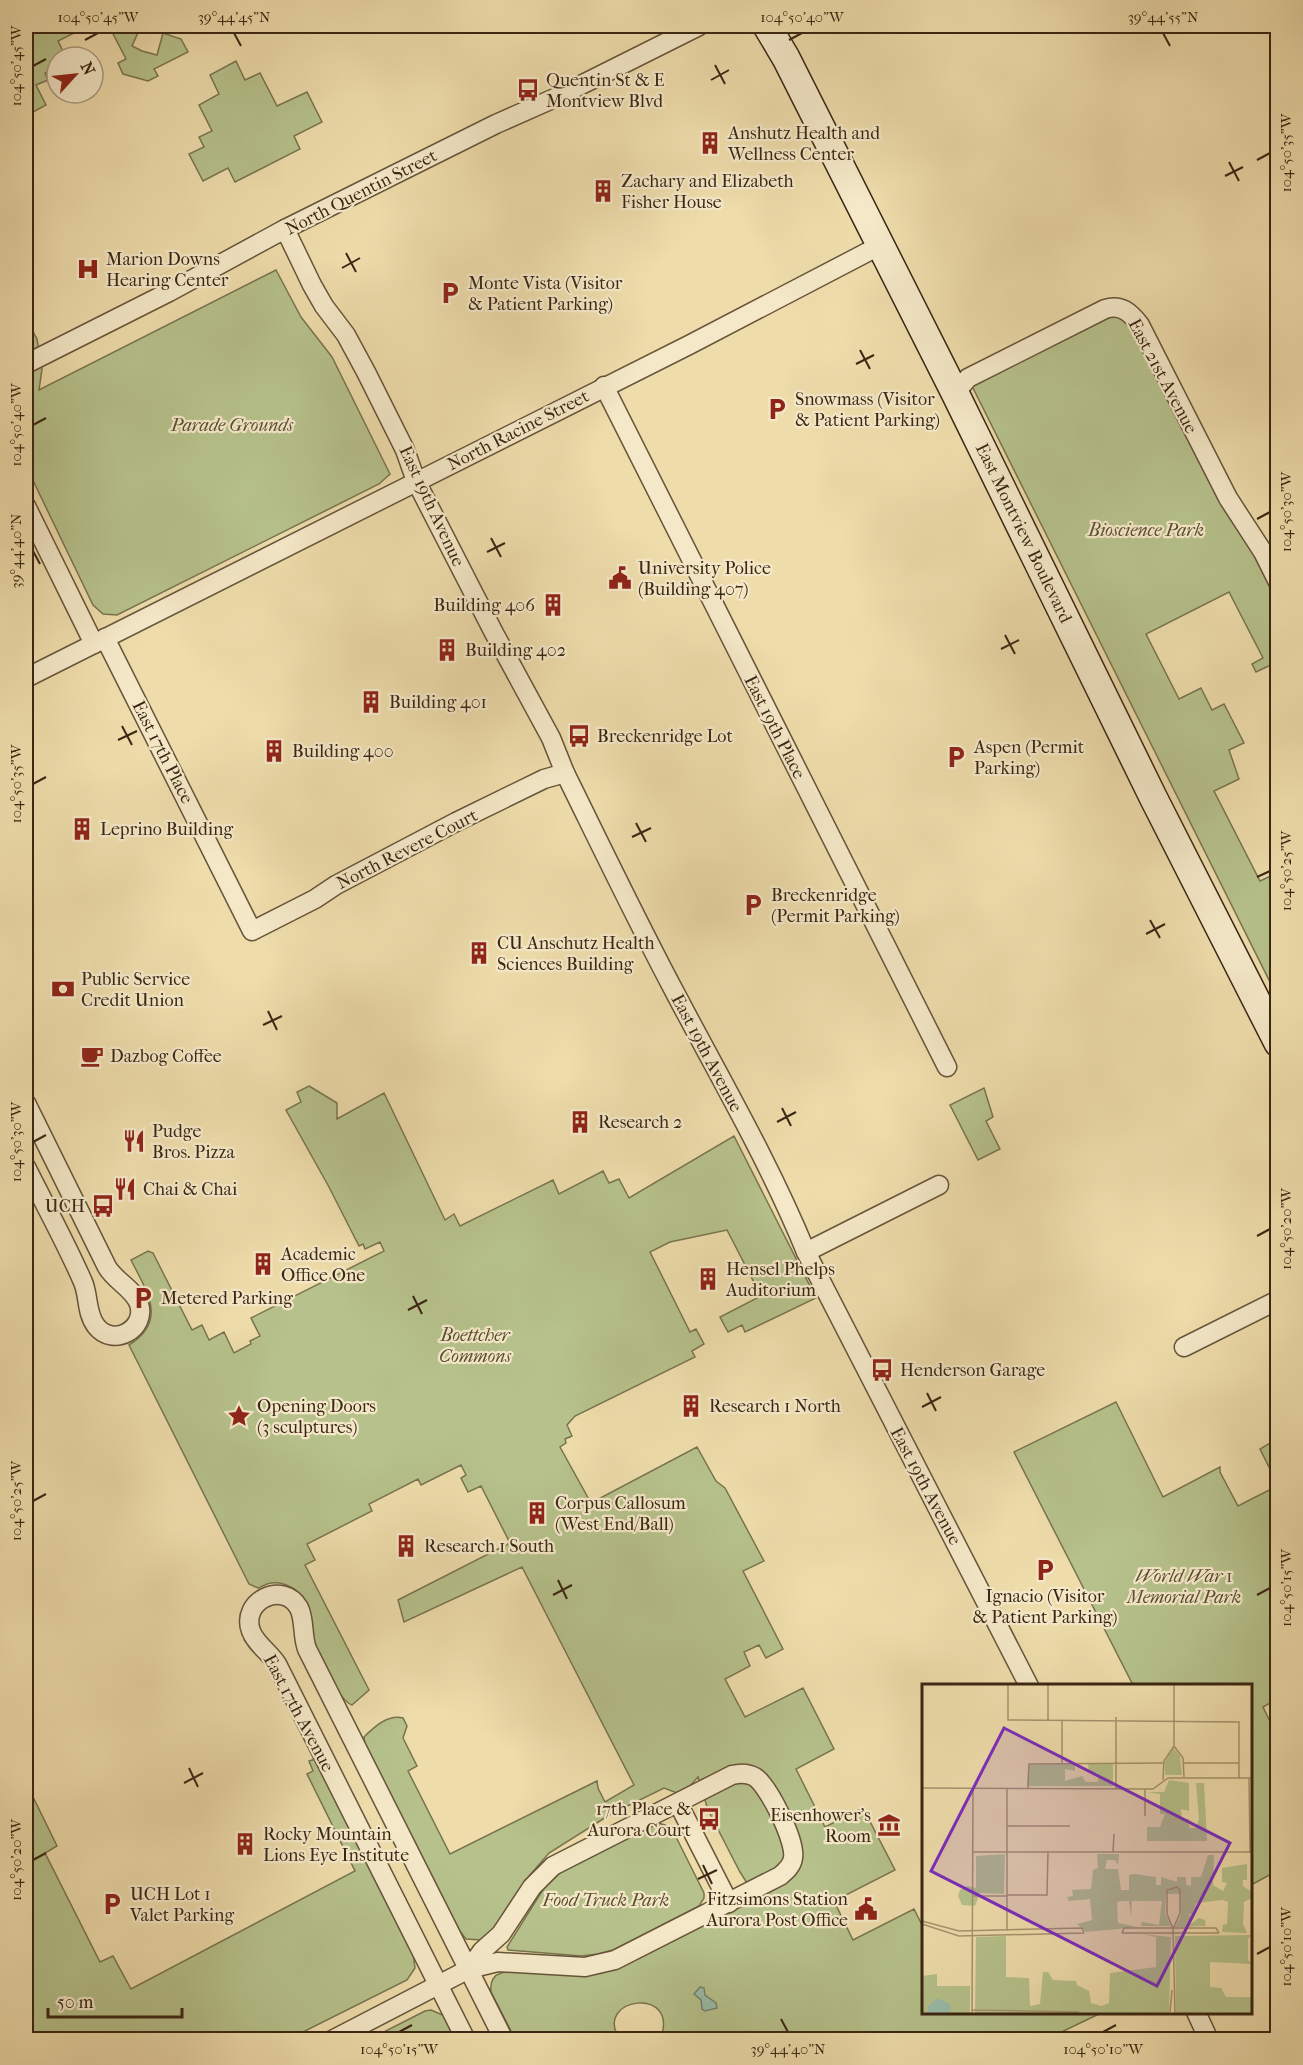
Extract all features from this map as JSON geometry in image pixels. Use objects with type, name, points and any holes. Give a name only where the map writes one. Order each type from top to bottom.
[{"type":"street","name":"North Quentin Street","points":[[26,364],[169,292],[285,229],[496,123],[557,97],[699,26]]},
{"type":"street","name":"East Montview Boulevard","points":[[767,26],[956,393],[1153,797],[1277,1039]]},
{"type":"street","name":"East 19th Avenue","points":[[285,229],[312,285],[324,306],[346,335],[366,372],[405,450],[417,481],[550,738],[565,773],[670,984],[739,1112],[806,1252],[1028,1684]]},
{"type":"street","name":"North Racine Street","points":[[26,678],[689,345],[881,245]]},
{"type":"street","name":"East 21st Avenue","points":[[956,393],[968,378],[1105,309],[1113,306],[1128,311],[1140,325],[1228,498],[1270,549],[1278,582]]},
{"type":"street","name":"East 19th Place","points":[[604,386],[614,410],[947,1067]]},
{"type":"street","name":"East 17th Place","points":[[26,506],[100,641],[252,931]]},
{"type":"street","name":"North Revere Court","points":[[252,931],[456,822],[544,778],[565,773]]},
{"type":"street","points":[[26,1103],[107,1267],[116,1279],[135,1296],[139,1304],[138,1320],[129,1331],[120,1336],[108,1335],[102,1332],[93,1321],[82,1281],[26,1167]]},
{"type":"street","points":[[806,1252],[939,1185]]},
{"type":"street","points":[[1184,1347],[1278,1300]]},
{"type":"street","name":"East 17th Avenue","points":[[466,2040],[277,1664],[251,1632],[249,1622],[251,1609],[262,1598],[271,1595],[285,1597],[299,1608],[307,1649],[504,2040]]},
{"type":"street","points":[[332,2040],[469,1969],[498,1962],[600,1965],[621,1957],[780,1876],[793,1861],[794,1851],[791,1839],[767,1791],[755,1777],[749,1774],[738,1774],[553,1866],[532,1887],[501,1934],[482,1951],[469,1969]]},
{"type":"street","points":[[678,1803],[729,1903]]},
{"type":"street","points":[[1196,2014],[1209,2040]]},
{"type":"green space","points":[[26,26],[75,26],[78,31],[58,41],[60,45],[45,45],[45,81],[36,85],[46,105],[26,116]]},
{"type":"green space","points":[[141,26],[132,46],[142,51],[157,55],[163,33],[181,39],[188,52],[154,69],[158,76],[148,81],[123,74],[118,63],[126,59],[110,28]]},
{"type":"green space","points":[[236,61],[245,80],[260,73],[277,106],[307,92],[322,122],[294,136],[300,149],[235,182],[228,168],[203,181],[189,154],[204,147],[199,137],[212,131],[199,105],[219,94],[210,75]]},
{"type":"green space","name":"Parade Grounds","points":[[276,270],[301,317],[332,357],[390,474],[379,484],[117,615],[103,614],[93,605],[26,466],[26,319],[37,339],[42,369],[39,390]]},
{"type":"green space","name":"Bioscience Park","points":[[1121,308],[1277,582],[1277,662],[1256,672],[1252,664],[1263,658],[1229,592],[1146,634],[1179,699],[1201,688],[1212,710],[1224,704],[1244,743],[1229,750],[1239,779],[1214,791],[1260,881],[1277,873],[1277,996],[968,378]]},
{"type":"green space","name":"Boettcher Commons","points":[[309,1086],[337,1103],[337,1119],[384,1093],[445,1220],[454,1214],[460,1226],[553,1180],[559,1194],[603,1171],[609,1183],[619,1179],[629,1198],[734,1136],[816,1298],[745,1332],[742,1325],[728,1332],[720,1317],[761,1296],[727,1230],[670,1242],[650,1252],[690,1332],[696,1329],[704,1344],[692,1351],[695,1357],[575,1416],[567,1425],[572,1436],[565,1439],[566,1443],[560,1447],[591,1503],[697,1447],[716,1481],[725,1488],[764,1561],[743,1571],[783,1649],[766,1658],[759,1645],[744,1652],[750,1666],[725,1679],[745,1717],[803,1688],[834,1749],[796,1769],[825,1827],[863,1808],[895,1870],[834,1901],[853,1940],[914,1909],[922,1925],[922,2014],[1099,2014],[1047,2039],[741,2040],[739,2038],[727,2040],[726,2038],[720,2040],[660,2040],[663,2022],[659,2010],[649,2004],[637,2003],[617,2014],[614,2025],[620,2039],[515,2039],[491,1992],[492,1981],[498,1974],[508,1971],[573,1975],[602,1973],[756,1897],[740,1872],[708,1810],[698,1777],[689,1787],[677,1793],[664,1788],[611,1814],[549,1853],[530,1875],[489,1935],[481,1940],[466,1939],[459,1930],[365,1745],[364,1737],[372,1729],[392,1718],[403,1718],[407,1726],[403,1738],[417,1766],[408,1771],[450,1854],[597,1781],[605,1802],[634,1785],[522,1567],[404,1622],[398,1600],[510,1543],[481,1486],[468,1492],[461,1478],[466,1475],[461,1465],[421,1485],[418,1479],[369,1504],[372,1511],[307,1544],[315,1560],[305,1565],[369,1690],[352,1705],[341,1696],[320,1658],[314,1643],[308,1606],[302,1596],[293,1588],[282,1584],[269,1583],[258,1588],[249,1584],[129,1345],[141,1336],[151,1316],[148,1295],[131,1260],[148,1251],[153,1253],[192,1330],[202,1325],[209,1340],[224,1332],[234,1353],[260,1336],[251,1318],[384,1251],[380,1242],[365,1249],[363,1244],[359,1246],[286,1110],[301,1102],[297,1092]]},
{"type":"green space","points":[[984,1088],[993,1117],[986,1121],[1000,1149],[978,1160],[950,1105]]},
{"type":"green space","name":"World War 1 Memorial Park","points":[[1116,1402],[1163,1497],[1220,1467],[1220,1472],[1238,1506],[1277,1486],[1277,1699],[1263,1707],[1277,1736],[1277,1871],[1252,1884],[1252,1684],[1132,1684],[1014,1452]]},
{"type":"green space","points":[[1277,1439],[1277,1483],[1260,1449]]},
{"type":"green space","points":[[316,1759],[413,1953],[415,1968],[407,1980],[289,2039],[26,2040],[26,1803],[34,1799],[57,1846],[45,1853],[100,1962],[113,1956],[131,1989],[355,1871],[307,1774],[313,1771],[309,1761]]},
{"type":"green space","name":"Food Truck Park","points":[[655,1822],[668,1826],[673,1831],[704,1893],[699,1906],[613,1950],[598,1954],[581,1956],[508,1950],[507,1947],[544,1888],[565,1868]]},
{"type":"green space","points":[[431,2010],[445,2016],[457,2040],[368,2040],[425,2011]]},
{"type":"shaded area","points":[[700,1987],[704,1988],[705,1995],[716,2003],[717,2008],[705,2011],[702,2009],[701,2000],[694,1994]]},
{"type":"place","name":"Quentin St & E Montview Blvd","points":[[528,90]]},
{"type":"place","name":"Anshutz Health and Wellness Center","points":[[710,143]]},
{"type":"place","name":"Zachary and Elizabeth Fisher House","points":[[603,191]]},
{"type":"place","name":"Marion Downs Hearing Center","points":[[88,269]]},
{"type":"place","name":"Monte Vista (Visitor & Patient Parking)","points":[[450,293]]},
{"type":"place","name":"Snowmass (Visitor & Patient Parking)","points":[[777,409]]},
{"type":"place","name":"University Police (Building 407)","points":[[620,578]]},
{"type":"place","name":"Building 406","points":[[553,605]]},
{"type":"place","name":"Building 402","points":[[447,650]]},
{"type":"place","name":"Building 401","points":[[371,702]]},
{"type":"place","name":"Breckenridge Lot","points":[[579,736]]},
{"type":"place","name":"Building 400","points":[[274,751]]},
{"type":"place","name":"Aspen (Permit Parking)","points":[[956,757]]},
{"type":"place","name":"Leprino Building","points":[[82,829]]},
{"type":"place","name":"Breckenridge (Permit Parking)","points":[[753,905]]},
{"type":"place","name":"CU Anschutz Health Sciences Building","points":[[479,953]]},
{"type":"place","name":"Public Service Credit Union","points":[[63,989]]},
{"type":"place","name":"Dazbog Coffee","points":[[92,1056]]},
{"type":"place","name":"Research 2","points":[[580,1122]]},
{"type":"place","name":"Pudge Bros. Pizza","points":[[134,1141]]},
{"type":"place","name":"Chai & Chai","points":[[125,1189]]},
{"type":"place","name":"UCH","points":[[103,1206]]},
{"type":"place","name":"Academic Office One","points":[[263,1264]]},
{"type":"place","name":"Hensel Phelps Auditorium","points":[[708,1279]]},
{"type":"place","name":"Metered Parking","points":[[143,1298]]},
{"type":"place","name":"Henderson Garage","points":[[882,1370]]},
{"type":"place","name":"Research 1 North","points":[[691,1406]]},
{"type":"place","name":"Opening Doors (3 sculptures)","points":[[239,1416]]},
{"type":"place","name":"Corpus Callosum (West End/Ball)","points":[[537,1513]]},
{"type":"place","name":"Research 1 South","points":[[406,1546]]},
{"type":"place","name":"Ignacio (Visitor & Patient Parking)","points":[[1045,1570]]},
{"type":"place","name":"17th Place & Aurora Court","points":[[709,1819]]},
{"type":"place","name":"Eisenhower's Room","points":[[889,1825]]},
{"type":"place","name":"Rocky Mountain Lions Eye Institute","points":[[245,1844]]},
{"type":"place","name":"UCH Lot 1 Valet Parking","points":[[112,1904]]},
{"type":"place","name":"Fitzsimons Station Aurora Post Office","points":[[866,1909]]}]
